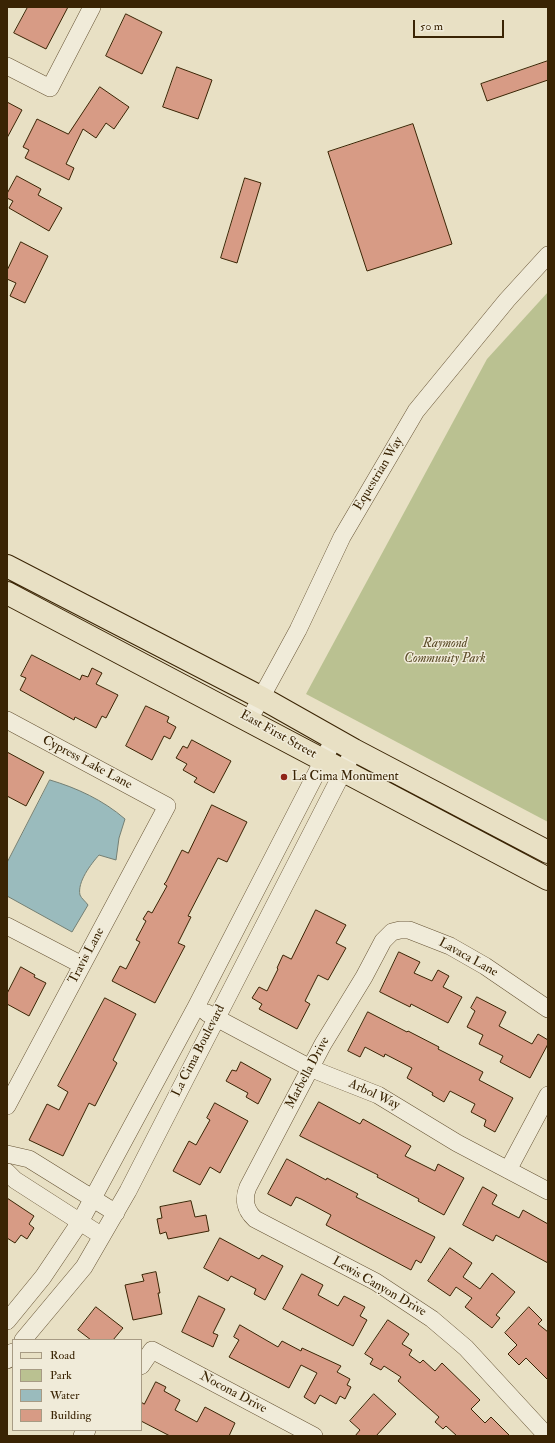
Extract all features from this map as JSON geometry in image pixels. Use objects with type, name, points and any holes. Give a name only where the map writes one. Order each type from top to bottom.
[{"type":"main road","name":"East First Street","points":[[7,566],[262,698],[354,750],[548,852]]},
{"type":"main road","name":"East First Street","points":[[7,593],[548,879]]},
{"type":"street","points":[[7,66],[50,88],[92,7]]},
{"type":"street","name":"Equestrian Way","points":[[249,720],[298,630],[342,537],[416,411],[507,300],[548,255]]},
{"type":"street","name":"Cypress Lake Lane","points":[[7,720],[167,806]]},
{"type":"street","name":"La Cima Boulevard","points":[[7,1321],[43,1276],[80,1222],[196,1007],[334,739]]},
{"type":"street","name":"La Cima Boulevard","points":[[24,1339],[84,1267],[116,1213],[354,750]]},
{"type":"street","name":"Travis Lane","points":[[7,1106],[167,806]]},
{"type":"street","points":[[7,926],[82,965]]},
{"type":"street","name":"Lavaca Lane","points":[[383,941],[392,932],[404,929],[432,938],[485,966],[548,1009]]},
{"type":"street","name":"Marbella Drive","points":[[247,1209],[245,1202],[246,1191],[328,1034],[364,977],[383,941]]},
{"type":"street","name":"Arbol Way","points":[[196,1007],[310,1068],[384,1098],[457,1143],[548,1191]]},
{"type":"street","points":[[508,1170],[548,1095]]},
{"type":"street","points":[[7,1154],[29,1159],[116,1213]]},
{"type":"street","points":[[7,1172],[15,1180],[102,1236]]},
{"type":"street","name":"Lewis Canyon Drive","points":[[247,1209],[258,1221],[376,1282],[432,1319],[466,1348],[548,1436]]},
{"type":"street","name":"Nocona Drive","points":[[142,1365],[152,1350],[314,1436]]},
{"type":"green space","name":"Raymond Community Park","points":[[548,292],[548,822],[306,694],[487,359]]},
{"type":"water","points":[[50,780],[99,800],[125,819],[119,838],[116,860],[99,855],[83,879],[80,895],[88,905],[72,932],[7,896],[7,863]]},
{"type":"building","points":[[28,7],[68,7],[46,49],[14,33]]},
{"type":"building","points":[[126,14],[162,32],[142,74],[106,56]]},
{"type":"building","points":[[548,61],[548,80],[487,101],[481,84]]},
{"type":"building","points":[[177,67],[212,80],[198,119],[163,107]]},
{"type":"building","points":[[100,87],[129,107],[114,129],[106,123],[96,138],[83,129],[66,164],[74,168],[69,180],[25,158],[29,150],[23,147],[37,119],[68,134]]},
{"type":"building","points":[[7,102],[22,110],[7,138]]},
{"type":"building","points":[[413,124],[452,244],[367,271],[328,152]]},
{"type":"building","points":[[17,176],[41,189],[38,195],[62,208],[49,231],[9,208],[13,201],[7,198],[7,194]]},
{"type":"building","points":[[245,178],[261,183],[237,263],[221,258]]},
{"type":"building","points":[[21,242],[48,256],[25,303],[10,296],[16,283],[7,279],[7,271]]},
{"type":"building","points":[[32,655],[80,680],[82,675],[88,677],[92,668],[102,673],[96,684],[118,695],[106,718],[102,716],[96,728],[75,717],[74,720],[20,690],[26,678],[21,676]]},
{"type":"building","points":[[146,706],[169,717],[167,722],[176,727],[170,739],[164,736],[152,760],[126,746]]},
{"type":"building","points":[[192,740],[231,761],[214,793],[194,782],[197,778],[183,770],[187,764],[176,758],[183,746],[187,748]]},
{"type":"building","points":[[7,752],[44,772],[26,806],[7,796]]},
{"type":"building","points":[[212,805],[247,822],[227,862],[218,858],[188,916],[191,917],[178,943],[185,946],[155,1003],[112,981],[120,966],[126,969],[140,942],[136,940],[146,921],[143,919],[148,911],[152,913],[167,886],[164,884],[182,850],[188,853]]},
{"type":"building","points":[[316,910],[346,925],[336,943],[346,948],[328,980],[318,975],[305,1001],[310,1004],[297,1029],[259,1009],[262,1004],[252,998],[259,987],[267,991],[283,955],[291,959]]},
{"type":"building","points":[[399,952],[420,962],[414,973],[432,981],[438,970],[449,976],[443,987],[462,997],[448,1023],[411,1004],[410,1007],[380,992]]},
{"type":"building","points":[[21,967],[35,975],[34,977],[46,983],[29,1016],[7,1004],[7,994]]},
{"type":"building","points":[[477,997],[506,1012],[499,1026],[532,1044],[538,1034],[548,1040],[548,1044],[530,1078],[500,1062],[503,1056],[479,1044],[483,1035],[467,1027],[475,1011],[471,1008]]},
{"type":"building","points":[[105,998],[136,1014],[113,1060],[117,1063],[113,1071],[95,1106],[89,1103],[63,1156],[29,1140],[47,1104],[59,1110],[68,1092],[58,1086]]},
{"type":"building","points":[[368,1012],[439,1047],[438,1049],[483,1072],[479,1080],[513,1098],[495,1132],[484,1126],[486,1120],[471,1112],[475,1104],[450,1091],[444,1102],[432,1095],[433,1093],[407,1078],[412,1068],[385,1054],[384,1057],[365,1047],[360,1057],[348,1051]]},
{"type":"building","points":[[241,1062],[271,1079],[258,1104],[246,1097],[248,1093],[226,1081],[232,1070],[236,1071]]},
{"type":"building","points":[[319,1102],[360,1124],[363,1119],[411,1146],[405,1156],[435,1171],[438,1164],[464,1178],[444,1215],[418,1201],[419,1199],[377,1177],[378,1175],[300,1136]]},
{"type":"building","points":[[215,1103],[248,1121],[220,1173],[210,1167],[200,1185],[173,1171],[189,1141],[196,1145],[210,1120],[207,1118]]},
{"type":"building","points":[[287,1159],[326,1180],[327,1178],[358,1194],[356,1197],[435,1237],[421,1263],[416,1260],[411,1270],[326,1225],[331,1215],[301,1199],[296,1197],[291,1206],[268,1194]]},
{"type":"building","points":[[483,1187],[497,1195],[492,1204],[519,1218],[523,1210],[548,1224],[548,1263],[496,1235],[493,1241],[463,1225]]},
{"type":"building","points":[[7,1198],[34,1216],[29,1224],[34,1228],[27,1239],[21,1235],[15,1243],[7,1238]]},
{"type":"building","points":[[191,1201],[195,1217],[206,1215],[209,1231],[168,1239],[166,1232],[160,1234],[157,1219],[162,1218],[160,1207]]},
{"type":"building","points":[[220,1238],[259,1259],[262,1255],[283,1266],[265,1300],[254,1294],[256,1289],[231,1276],[228,1281],[204,1268]]},
{"type":"building","points":[[450,1248],[472,1263],[463,1277],[480,1289],[492,1273],[515,1292],[496,1315],[500,1318],[492,1328],[465,1307],[472,1298],[456,1287],[450,1296],[428,1281]]},
{"type":"building","points":[[156,1272],[162,1314],[133,1320],[125,1285],[144,1281],[142,1275]]},
{"type":"building","points":[[302,1274],[323,1285],[318,1295],[338,1306],[344,1296],[365,1307],[360,1316],[367,1320],[353,1346],[283,1309]]},
{"type":"building","points":[[199,1296],[225,1309],[213,1333],[218,1335],[213,1347],[182,1332]]},
{"type":"building","points":[[96,1307],[123,1328],[114,1339],[90,1339],[78,1330]]},
{"type":"building","points":[[529,1307],[542,1320],[538,1324],[548,1332],[548,1380],[526,1358],[519,1365],[508,1354],[517,1345],[505,1333]]},
{"type":"building","points":[[388,1320],[409,1334],[402,1344],[412,1350],[409,1355],[420,1363],[423,1360],[435,1371],[442,1363],[480,1400],[471,1409],[485,1423],[491,1417],[510,1436],[457,1436],[446,1426],[443,1429],[435,1422],[439,1417],[398,1381],[401,1377],[384,1366],[381,1370],[370,1364],[373,1359],[365,1354]]},
{"type":"building","points":[[240,1325],[278,1347],[282,1341],[301,1351],[302,1348],[341,1366],[337,1372],[350,1379],[347,1385],[351,1387],[345,1399],[340,1396],[336,1404],[320,1395],[315,1404],[304,1397],[317,1373],[301,1365],[289,1388],[229,1357],[239,1340],[234,1337]]},
{"type":"building","points":[[156,1382],[166,1387],[164,1391],[180,1400],[175,1410],[197,1422],[205,1407],[235,1423],[229,1436],[170,1436],[142,1422],[142,1403],[144,1404]]},
{"type":"building","points":[[374,1394],[396,1414],[376,1436],[355,1436],[360,1430],[350,1421]]},
{"type":"place","name":"La Cima Monument","points":[[284,777]]}]
